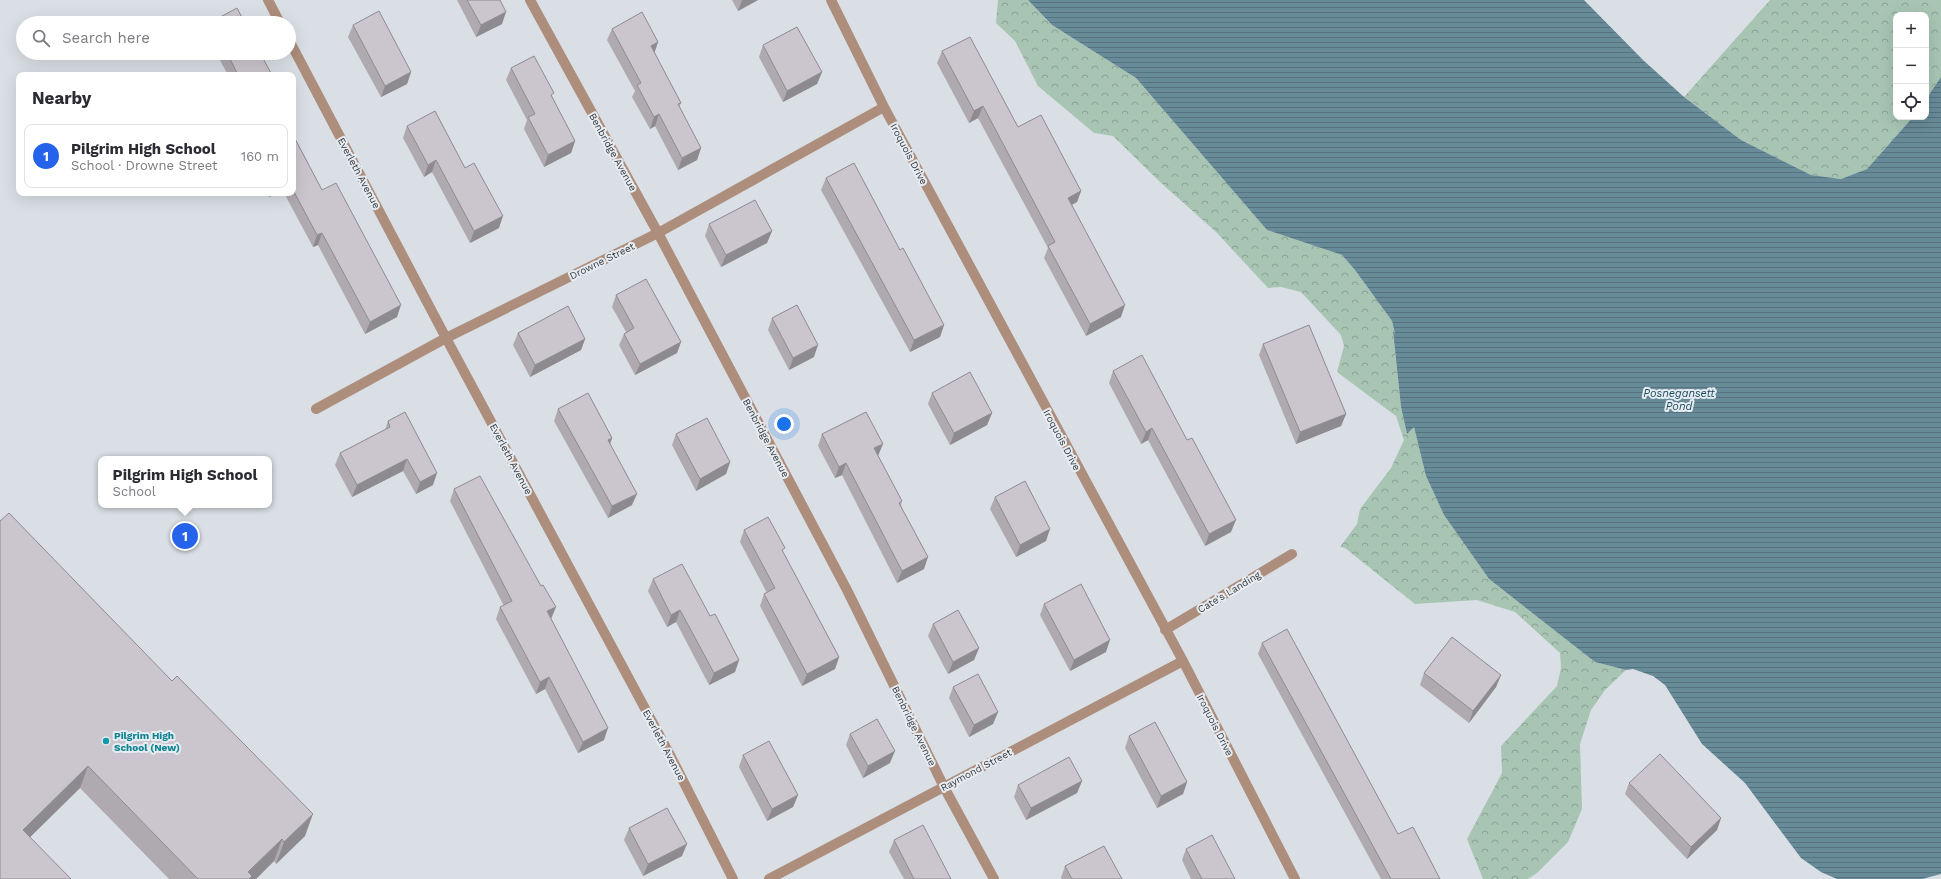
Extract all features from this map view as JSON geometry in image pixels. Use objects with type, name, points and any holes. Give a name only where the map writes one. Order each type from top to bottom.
[{"type":"street","points":[[268,0],[276,16]]},
{"type":"street","name":"Benbridge Avenue","points":[[530,0],[658,233],[847,590],[944,787],[994,879]]},
{"type":"street","name":"Iroquois Drive","points":[[831,0],[884,107],[1183,661],[1295,879]]},
{"type":"street","name":"Everleth Avenue","points":[[296,53],[446,338],[670,755],[733,879]]},
{"type":"street","name":"Drowne Street","points":[[316,409],[446,338],[658,233],[884,107]]},
{"type":"street","name":"Cate's Landing","points":[[1165,630],[1292,554]]},
{"type":"street","name":"Raymond Street","points":[[769,879],[1183,661]]},
{"type":"green space","points":[[998,0],[1028,0],[1052,25],[1136,78],[1267,230],[1342,255],[1355,270],[1392,321],[1396,338],[1393,333],[1401,407],[1407,434],[1414,427],[1426,476],[1444,515],[1489,579],[1595,662],[1626,670],[1605,690],[1591,710],[1580,744],[1582,809],[1568,842],[1537,873],[1528,879],[1483,879],[1467,839],[1502,773],[1501,746],[1557,686],[1561,668],[1560,653],[1515,612],[1477,600],[1415,604],[1345,548],[1340,547],[1357,524],[1360,509],[1391,468],[1404,440],[1396,416],[1337,372],[1344,346],[1341,335],[1301,292],[1281,287],[1268,288],[1216,232],[1159,181],[1113,136],[1094,133],[1038,86],[1015,41],[996,23]]},
{"type":"green space","points":[[1770,0],[1941,0],[1941,77],[1929,95],[1929,12],[1893,12],[1893,120],[1910,120],[1867,169],[1841,179],[1811,175],[1741,140],[1684,97]]},
{"type":"water","name":"Posnegansett Pond","points":[[1028,0],[1584,0],[1643,60],[1684,97],[1741,140],[1811,175],[1841,179],[1867,169],[1910,120],[1929,120],[1929,95],[1941,77],[1941,874],[1922,879],[1837,879],[1821,872],[1801,858],[1745,783],[1702,744],[1665,685],[1653,676],[1633,669],[1626,670],[1595,662],[1489,579],[1444,515],[1426,476],[1414,427],[1407,434],[1401,407],[1393,331],[1395,334],[1392,321],[1355,270],[1342,255],[1267,230],[1136,78],[1052,25]]},
{"type":"building","points":[[467,0],[500,0],[506,12],[481,25]]},
{"type":"building","points":[[237,8],[241,16],[222,16]]},
{"type":"building","points":[[379,11],[411,72],[385,86],[353,25]]},
{"type":"building","points":[[642,12],[658,42],[651,46],[681,103],[678,104],[701,148],[682,158],[659,114],[654,117],[637,85],[641,83],[612,29]]},
{"type":"building","points":[[797,27],[822,72],[787,91],[763,45]]},
{"type":"building","points":[[970,37],[1018,127],[1041,115],[1081,191],[1068,198],[1125,305],[1090,324],[1048,246],[1055,242],[983,106],[974,111],[942,51]]},
{"type":"building","points":[[534,56],[554,93],[551,95],[575,141],[548,155],[528,117],[535,114],[511,68]]},
{"type":"building","points":[[230,60],[264,60],[270,72],[236,72]]},
{"type":"building","points":[[435,111],[465,168],[474,163],[503,216],[474,231],[436,160],[428,165],[407,126]]},
{"type":"building","points":[[296,141],[322,190],[336,183],[401,305],[370,322],[322,233],[317,235],[296,196]]},
{"type":"building","points":[[854,163],[900,250],[903,248],[944,325],[914,340],[826,178]]},
{"type":"building","points":[[755,200],[772,231],[726,255],[709,224]]},
{"type":"building","points":[[646,279],[681,342],[640,364],[624,334],[634,328],[616,295]]},
{"type":"building","points":[[797,305],[818,345],[793,358],[772,318]]},
{"type":"building","points":[[568,306],[585,339],[535,365],[518,333]]},
{"type":"building","points":[[1309,325],[1346,414],[1300,432],[1263,344]]},
{"type":"building","points":[[1142,355],[1187,440],[1192,438],[1236,520],[1209,534],[1152,428],[1146,432],[1113,371]]},
{"type":"building","points":[[970,372],[992,413],[954,433],[932,393]]},
{"type":"building","points":[[588,393],[612,438],[608,440],[637,494],[612,506],[558,409]]},
{"type":"building","points":[[405,412],[437,473],[420,482],[407,459],[357,485],[340,453],[390,427],[388,421]]},
{"type":"building","points":[[866,412],[883,444],[874,448],[902,501],[899,503],[928,557],[902,571],[846,463],[839,467],[822,434]]},
{"type":"building","points":[[707,418],[730,462],[700,479],[676,434]]},
{"type":"building","points":[[480,476],[541,586],[543,585],[556,607],[547,611],[608,728],[583,742],[549,677],[540,682],[500,607],[512,601],[454,489]]},
{"type":"building","points":[[1025,481],[1050,529],[1020,545],[995,497]]},
{"type":"building","name":"Pilgrim High School (New)","points":[[9,513],[172,681],[177,676],[313,814],[284,842],[282,839],[248,872],[252,876],[249,879],[198,879],[88,766],[23,830],[71,879],[0,879],[0,521]]},
{"type":"building","points":[[768,517],[785,548],[782,550],[839,657],[807,674],[764,594],[775,588],[744,530]]},
{"type":"building","points":[[682,564],[710,616],[715,614],[739,660],[714,673],[680,610],[671,615],[653,579]]},
{"type":"building","points":[[1081,584],[1110,640],[1074,660],[1044,604]]},
{"type":"building","points":[[958,610],[979,648],[953,662],[933,624]]},
{"type":"building","points":[[1287,629],[1398,834],[1413,827],[1440,879],[1391,879],[1262,643]]},
{"type":"building","points":[[1452,637],[1501,675],[1473,711],[1424,673]]},
{"type":"building","points":[[978,674],[998,712],[974,725],[953,687]]},
{"type":"building","points":[[877,719],[895,751],[868,766],[850,734]]},
{"type":"building","points":[[1155,722],[1187,782],[1161,796],[1129,736]]},
{"type":"building","points":[[769,741],[798,795],[772,809],[743,755]]},
{"type":"building","points":[[1660,754],[1721,818],[1691,847],[1629,783]]},
{"type":"building","points":[[1069,757],[1082,781],[1031,808],[1018,785]]},
{"type":"building","points":[[667,808],[687,844],[648,864],[629,828]]},
{"type":"building","points":[[923,825],[951,879],[914,879],[894,840]]},
{"type":"building","points":[[1212,835],[1235,879],[1202,879],[1186,849]]},
{"type":"building","points":[[1104,846],[1122,879],[1072,879],[1065,866]]},
{"type":"place","name":"Pilgrim High School","points":[[185,536]]},
{"type":"place","name":"Pilgrim High School (New)","points":[[106,741]]}]
